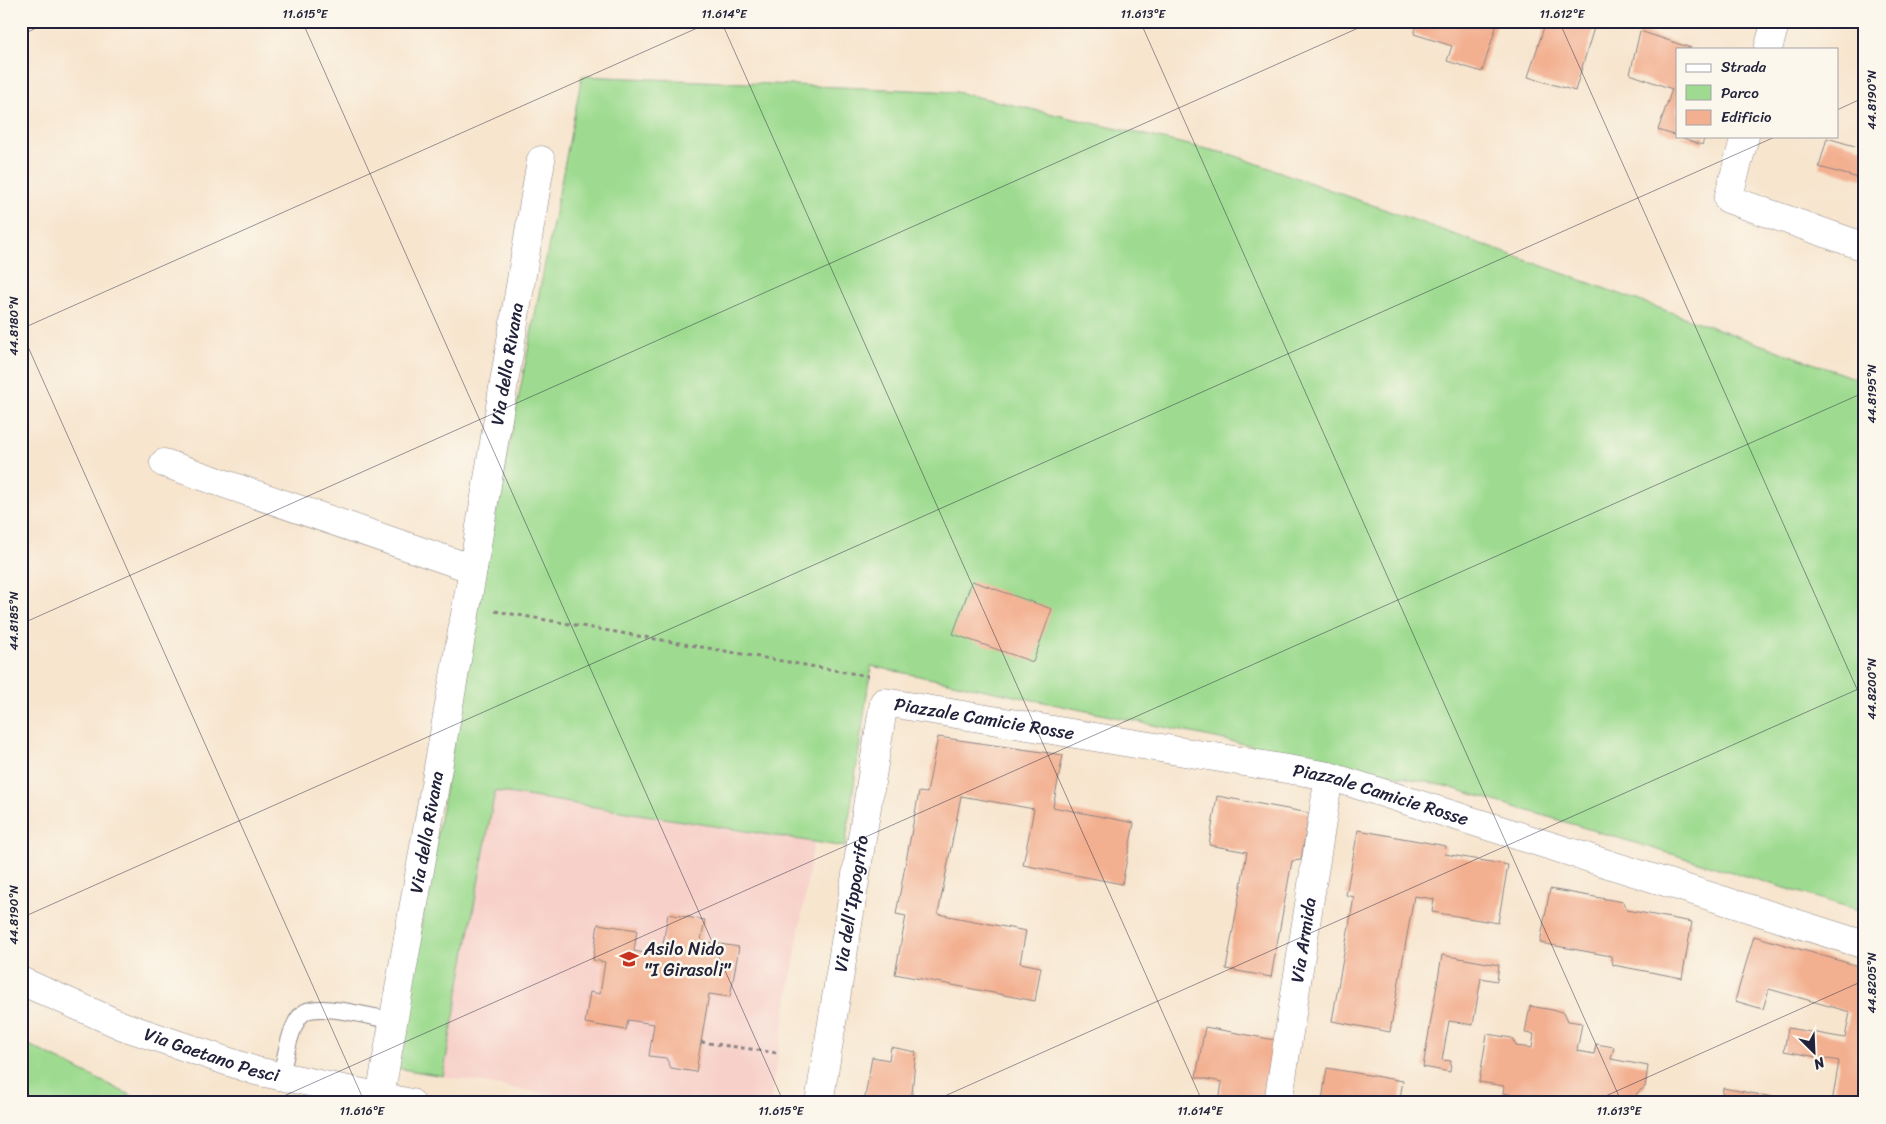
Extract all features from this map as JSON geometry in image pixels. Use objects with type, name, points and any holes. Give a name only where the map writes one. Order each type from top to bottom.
[{"type":"street","points":[[1744,138],[1728,199],[1865,247]]},
{"type":"street","name":"Via della Rivana","points":[[380,1097],[473,569],[541,160]]},
{"type":"street","points":[[164,463],[473,569]]},
{"type":"street","name":"Piazzale Camicie Rosse","points":[[884,702],[1329,776],[1865,944]]},
{"type":"street","name":"Via dell'Ippogrifo","points":[[819,1103],[884,702]]},
{"type":"street","name":"Via Armida","points":[[1278,1103],[1329,776]]},
{"type":"street","name":"Via Gaetano Pesci","points":[[21,981],[123,1026],[256,1071],[410,1103]]},
{"type":"lane","points":[[281,1076],[294,1027],[300,1016],[306,1012],[316,1008],[327,1009],[393,1021]]},
{"type":"path","points":[[466,604],[494,611],[867,675],[884,702]]},
{"type":"path","points":[[701,1042],[778,1053]]},
{"type":"shaded area","name":"Asilo Nido \"I Girasoli\"","points":[[495,791],[814,842],[770,1103],[597,1103],[443,1076]]},
{"type":"green space","points":[[582,76],[956,92],[1233,155],[1865,382],[1865,912],[1445,786],[871,666],[845,847],[495,791],[443,1076],[396,1068],[478,603]]},
{"type":"green space","points":[[21,1041],[146,1103],[21,1103]]},
{"type":"building","points":[[1418,21],[1498,21],[1482,72],[1447,61],[1452,46],[1414,34]]},
{"type":"building","points":[[1546,21],[1596,21],[1575,91],[1528,77]]},
{"type":"building","points":[[1640,31],[1691,48],[1676,48],[1676,136],[1658,130],[1672,89],[1630,74]]},
{"type":"building","points":[[1683,138],[1704,138],[1702,145]]},
{"type":"building","points":[[1827,138],[1865,149],[1865,169],[1862,179],[1819,167]]},
{"type":"building","points":[[972,581],[1052,609],[1033,662],[953,634]]},
{"type":"building","points":[[938,737],[1063,755],[1053,807],[1134,823],[1122,884],[1023,865],[1034,809],[961,796],[938,914],[1026,931],[1020,963],[1041,967],[1035,1001],[895,974],[906,916],[896,914],[919,792],[927,793]]},
{"type":"building","points":[[1217,796],[1309,813],[1301,860],[1292,861],[1271,977],[1226,969],[1247,852],[1209,845]]},
{"type":"building","points":[[1358,830],[1446,846],[1445,854],[1508,865],[1498,923],[1432,912],[1434,899],[1414,896],[1390,1032],[1332,1021],[1354,897],[1346,895]]},
{"type":"building","points":[[1550,889],[1623,902],[1627,910],[1692,922],[1682,978],[1613,965],[1611,956],[1540,943]]},
{"type":"building","points":[[668,914],[705,920],[701,941],[739,947],[730,997],[709,994],[696,1072],[671,1068],[666,1058],[649,1056],[654,1024],[628,1020],[626,1030],[585,1023],[590,992],[600,994],[605,962],[593,960],[598,924],[637,930],[634,951],[661,956]]},
{"type":"building","points":[[1754,936],[1865,968],[1865,1103],[1832,1103],[1839,1061],[1784,1051],[1788,1028],[1845,1038],[1850,1012],[1769,989],[1763,1009],[1735,1001]]},
{"type":"building","points":[[1442,955],[1499,965],[1497,981],[1481,978],[1473,1025],[1449,1021],[1442,1060],[1451,1061],[1450,1072],[1423,1067]]},
{"type":"building","points":[[1530,1006],[1564,1012],[1568,1021],[1582,1023],[1577,1051],[1594,1054],[1596,1044],[1614,1047],[1611,1059],[1648,1066],[1645,1087],[1637,1093],[1635,1103],[1582,1103],[1558,1097],[1557,1103],[1554,1103],[1503,1093],[1504,1086],[1479,1082],[1487,1034],[1512,1038],[1516,1046],[1532,1048],[1534,1034],[1525,1033]]},
{"type":"building","points":[[1205,1027],[1280,1041],[1269,1103],[1219,1103],[1222,1082],[1196,1077]]},
{"type":"building","points":[[891,1047],[916,1052],[911,1103],[864,1103],[872,1057],[889,1060]]},
{"type":"building","points":[[1327,1068],[1403,1081],[1399,1103],[1319,1103],[1322,1100]]},
{"type":"building","points":[[1723,1088],[1800,1102],[1800,1103],[1721,1103]]},
{"type":"place","name":"Asilo Nido \"I Girasoli\"","points":[[629,959]]}]
